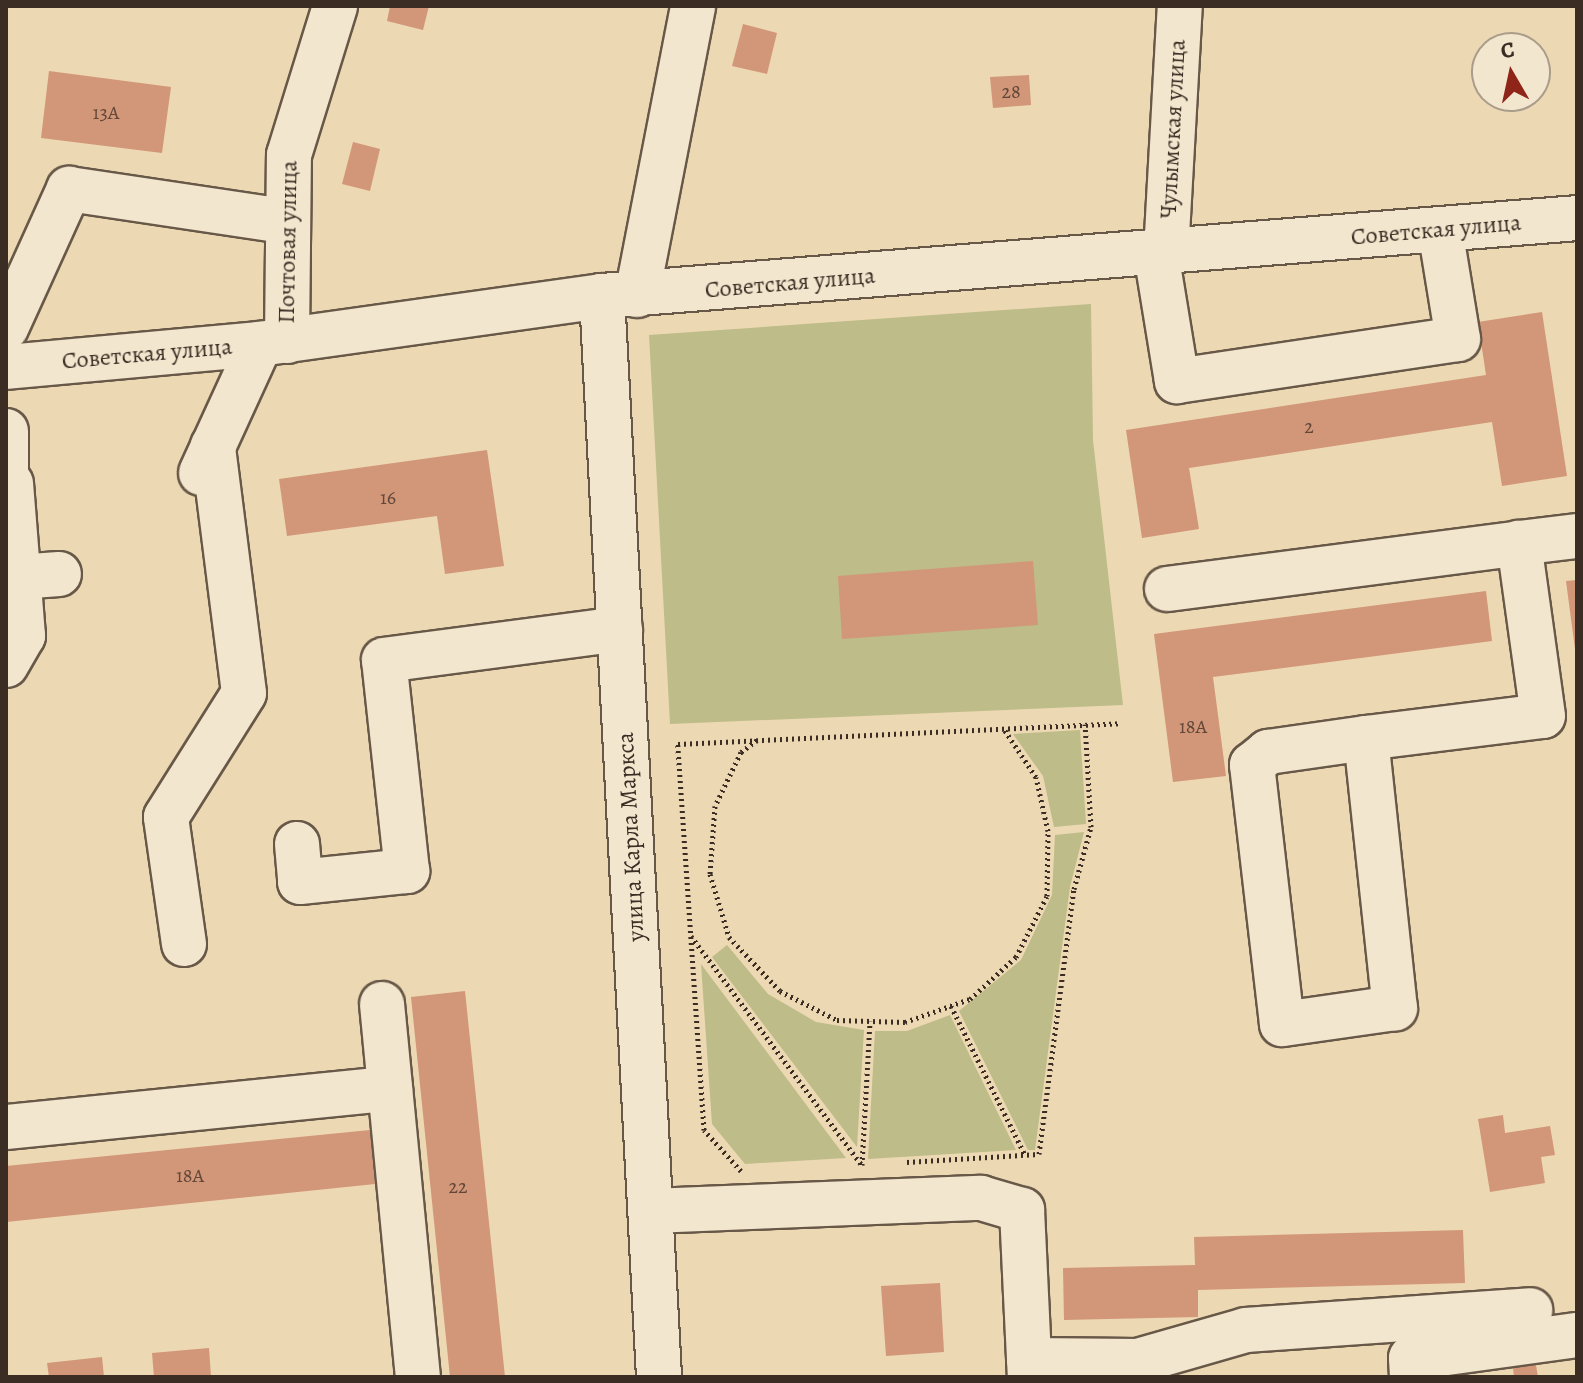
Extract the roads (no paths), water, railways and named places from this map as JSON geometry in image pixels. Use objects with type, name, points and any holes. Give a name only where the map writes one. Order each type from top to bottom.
[{"type":"street","name":"Почтовая улица","points":[[273,343],[295,128],[335,6]]},
{"type":"street","name":"улица Карла Маркса","points":[[659,1377],[620,629],[620,296],[693,6]]},
{"type":"street","name":"Чулымская улица","points":[[1180,6],[1161,253],[1177,381],[1458,339],[1440,229]]},
{"type":"street","points":[[6,328],[69,189],[284,221]]},
{"type":"street","name":"Советская улица","points":[[6,367],[273,343],[620,296],[1577,218]]},
{"type":"street","points":[[184,944],[166,817],[244,693],[204,465],[273,343]]},
{"type":"street","points":[[6,431],[8,484],[38,575],[23,636],[6,665]]},
{"type":"street","points":[[1167,589],[1577,536]]},
{"type":"street","points":[[1366,738],[1395,1008],[1282,1024],[1252,765],[1268,752],[1366,738],[1543,716],[1519,543]]},
{"type":"street","points":[[297,844],[300,882],[407,871],[384,660],[620,629]]},
{"type":"street","points":[[382,1004],[418,1377]]},
{"type":"street","points":[[6,1127],[390,1089]]},
{"type":"street","points":[[651,1211],[981,1198],[1022,1210],[1029,1369],[1138,1369],[1246,1330],[1530,1310]]},
{"type":"street","points":[[1412,1377],[1411,1358],[1577,1335]]}]
